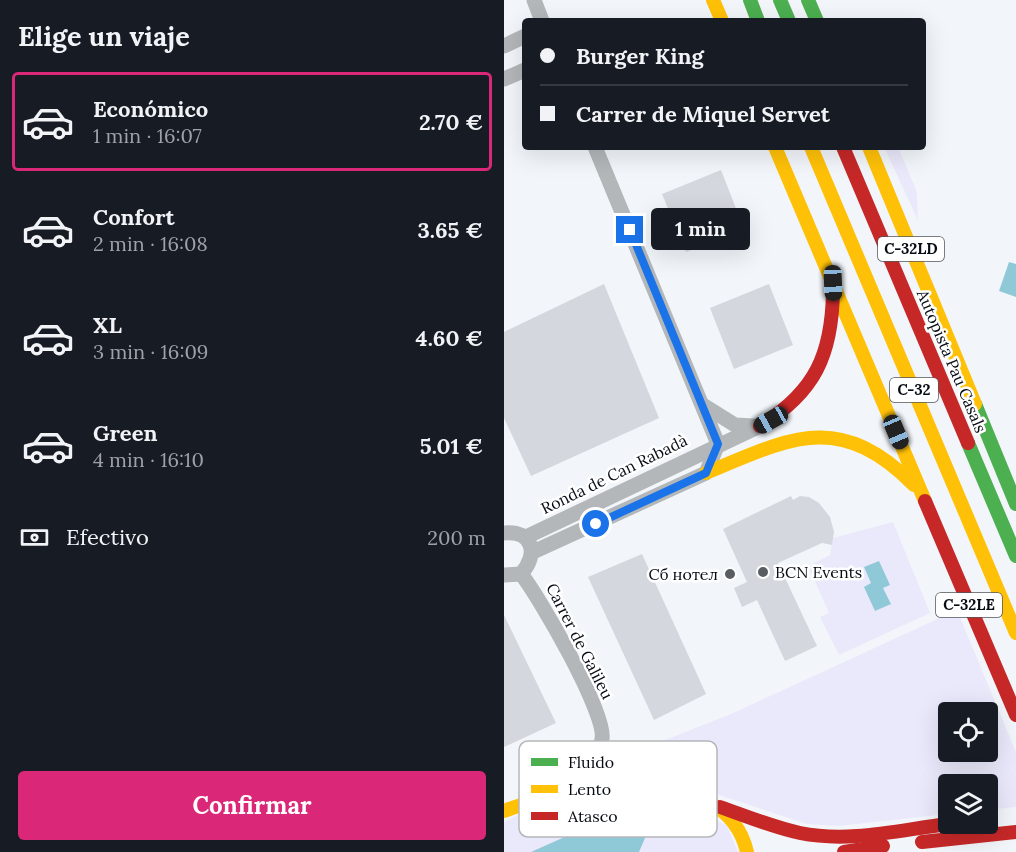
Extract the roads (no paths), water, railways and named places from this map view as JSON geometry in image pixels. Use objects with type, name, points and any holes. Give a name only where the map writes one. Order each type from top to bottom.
[{"type":"main road","points":[[713,0],[721,18]]},
{"type":"main road","points":[[750,0],[757,18]]},
{"type":"main road","points":[[780,0],[788,18]]},
{"type":"main road","points":[[808,0],[816,18]]},
{"type":"main road","name":"C-32LE","points":[[776,150],[1016,715]]},
{"type":"main road","name":"C-32","points":[[812,150],[1016,633]]},
{"type":"main road","name":"Autopista Pau Casals","points":[[844,150],[1016,556]]},
{"type":"main road","name":"C-32LD","points":[[870,150],[1016,504]]},
{"type":"main road","points":[[760,426],[782,414],[811,384],[828,349],[834,306],[833,283]]},
{"type":"main road","points":[[953,351],[1010,452]]},
{"type":"main road","points":[[706,473],[784,441],[822,436],[865,447],[906,477],[923,496]]},
{"type":"main road","points":[[718,806],[786,829],[817,836],[938,825]]},
{"type":"main road","points":[[718,806],[740,831],[747,852]]},
{"type":"main road","points":[[504,811],[519,807]]},
{"type":"main road","points":[[844,852],[1016,831]]},
{"type":"street","points":[[534,0],[541,18]]},
{"type":"street","points":[[504,46],[522,37]]},
{"type":"street","points":[[504,79],[522,71]]},
{"type":"street","points":[[533,552],[706,473],[718,444],[597,150]]},
{"type":"street","points":[[702,404],[735,425],[760,426]]},
{"type":"street","name":"Ronda de Can Rabadà","points":[[525,537],[760,426]]},
{"type":"street","points":[[504,533],[516,531],[525,537],[533,552],[531,563],[521,574],[504,575]]},
{"type":"street","name":"Carrer de Galileu","points":[[521,574],[535,592],[589,696],[603,737],[602,741]]},
{"type":"water","points":[[1009,262],[1016,264],[1016,297],[999,291]]},
{"type":"water","points":[[879,561],[890,585],[883,588],[891,604],[875,611],[864,587],[871,583],[864,567]]},
{"type":"water","points":[[565,837],[645,837],[639,852],[531,852]]},
{"type":"place","name":"BCN Events","points":[[763,572]]},
{"type":"place","name":"Сб нотел","points":[[730,574]]}]
